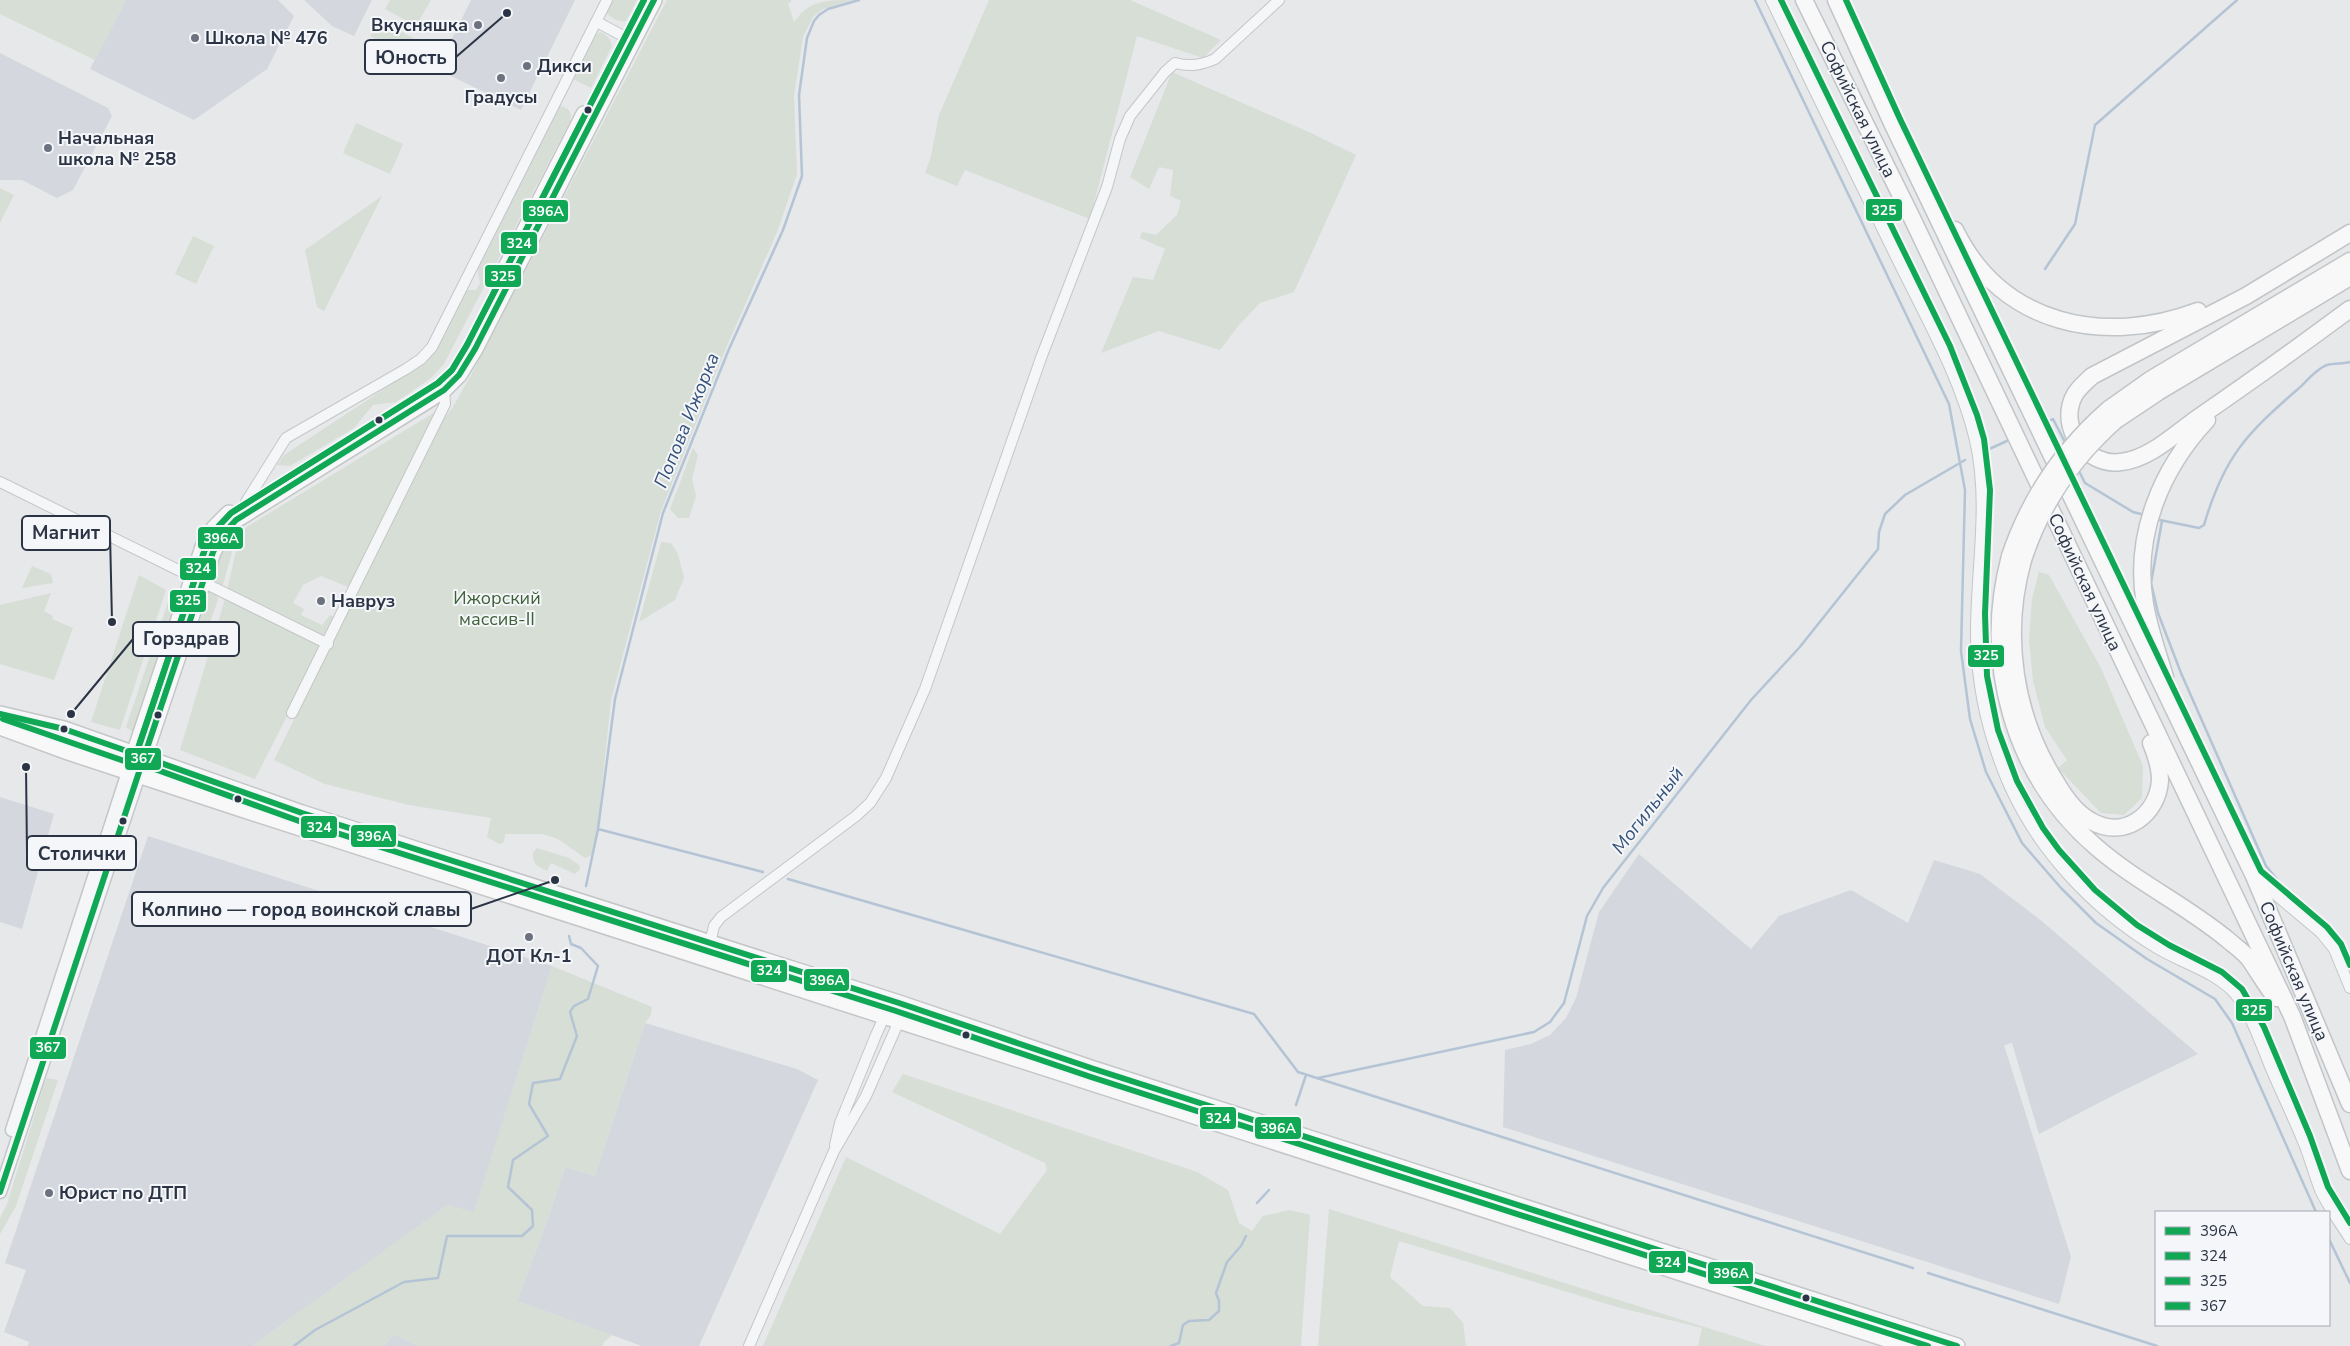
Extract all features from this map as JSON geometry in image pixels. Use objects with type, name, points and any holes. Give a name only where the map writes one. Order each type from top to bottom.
[{"type":"main road","points":[[197,580],[222,535],[236,520],[444,390],[459,375],[475,349],[609,97],[644,0]]},
{"type":"main road","points":[[134,773],[197,580],[203,546],[214,528],[231,512],[246,502],[423,393],[453,368],[629,39],[654,0]]},
{"type":"main road","name":"Софийская улица","points":[[1804,0],[1911,216],[2292,1016],[2350,1171]]},
{"type":"main road","name":"Софийская улица","points":[[1836,0],[1892,123],[2179,725],[2254,876],[2350,1104]]},
{"type":"main road","points":[[1892,123],[1920,162],[1970,257],[2010,295],[2041,313],[2086,326],[2139,327],[2186,316],[2277,276]]},
{"type":"main road","points":[[2350,233],[2246,296],[2092,376],[2074,396],[2070,420],[2077,441],[2097,459],[2121,462],[2145,454],[2230,397],[2350,309]]},
{"type":"main road","points":[[2292,1016],[2266,987],[2250,960],[2203,921],[2142,882],[2094,845],[2054,803],[2039,780],[2017,735],[2002,672],[2000,615],[2003,586],[2038,520],[2059,483],[2112,414],[2150,380],[2350,261]]},
{"type":"main road","points":[[2112,414],[2167,386],[2350,277]]},
{"type":"main road","points":[[2179,725],[2145,603],[2143,585],[2146,536],[2156,498],[2175,459],[2190,438],[2230,397]]},
{"type":"main road","points":[[2017,558],[2012,624],[2015,672],[2023,712],[2038,750],[2062,793],[2089,820],[2110,828],[2133,824],[2144,817],[2152,807],[2160,780],[2159,763],[2133,706],[2133,682]]},
{"type":"main road","points":[[0,714],[64,730],[312,816],[710,942],[1103,1072],[1957,1346]]},
{"type":"main road","points":[[0,727],[134,773],[1908,1346]]},
{"type":"street","points":[[246,502],[286,438],[406,369],[421,359],[432,347],[608,0]]},
{"type":"street","points":[[710,942],[714,926],[721,917],[856,816],[878,793],[900,749],[925,689],[1041,358],[1107,187],[1120,139],[1130,116],[1165,72],[1175,63],[1186,66],[1203,64],[1215,59],[1278,0]]},
{"type":"street","points":[[1771,0],[1959,390],[1968,417],[1975,443],[1982,492],[1982,529],[1976,623],[1978,670],[1986,720],[1997,757],[2010,788],[2024,815],[2043,843],[2066,872],[2111,916],[2156,948],[2216,979],[2236,996],[2245,1009],[2267,1058],[2321,1191],[2350,1239]]},
{"type":"street","points":[[597,22],[629,39]]},
{"type":"street","points":[[292,713],[328,644],[445,404],[444,390]]},
{"type":"street","points":[[0,482],[328,644]]},
{"type":"street","points":[[0,1192],[38,1067],[134,773]]},
{"type":"street","points":[[2254,876],[2320,933],[2334,949],[2350,988]]},
{"type":"street","points":[[834,1151],[840,1122],[885,1016],[899,1003]]},
{"type":"street","points":[[749,1346],[834,1151],[866,1096],[899,1021],[899,1003]]},
{"type":"street","points":[[0,1166],[38,1067]]},
{"type":"shaded area","name":"Школа № 476","points":[[126,0],[278,0],[294,16],[267,69],[194,120],[90,69]]},
{"type":"shaded area","points":[[304,0],[372,0],[354,36],[332,26]]},
{"type":"shaded area","points":[[471,0],[575,0],[521,110],[437,69]]},
{"type":"shaded area","name":"Начальная школа № 258","points":[[0,53],[108,108],[112,116],[73,190],[57,198],[22,180],[0,180]]},
{"type":"shaded area","points":[[0,797],[54,814],[22,929],[0,922]]},
{"type":"shaded area","points":[[148,836],[552,966],[474,1213],[448,1205],[252,1346],[28,1346],[29,1342],[4,1332],[26,1270],[5,1263]]},
{"type":"shaded area","points":[[1639,854],[1751,949],[1779,916],[1851,890],[1908,923],[1934,860],[1980,874],[2038,918],[2198,1054],[2039,1134],[2012,1043],[2004,1045],[2071,1257],[2059,1304],[1503,1127],[1505,1050],[1531,1044],[1550,1035],[1566,1018],[1576,998],[1599,912]]},
{"type":"shaded area","points":[[645,1023],[797,1069],[818,1080],[699,1346],[642,1346],[517,1301],[565,1167],[595,1176]]},
{"type":"shaded area","points":[[394,1334],[418,1346],[384,1346]]},
{"type":"green space","points":[[0,0],[126,0],[95,60],[0,14]]},
{"type":"green space","points":[[390,0],[431,0],[416,26],[385,9]]},
{"type":"green space","points":[[613,0],[637,0],[626,21],[615,20],[606,12]]},
{"type":"green space","name":"Ижорский массив-II","points":[[667,0],[792,0],[788,4],[794,22],[812,5],[826,1],[854,0],[823,9],[813,17],[803,37],[794,96],[797,174],[777,232],[726,348],[661,511],[611,700],[597,833],[592,855],[585,858],[558,839],[543,834],[505,834],[504,842],[499,844],[487,837],[491,818],[409,805],[325,784],[274,760],[439,425],[453,407],[471,375]]},
{"type":"green space","points":[[989,0],[1130,0],[1221,40],[1203,58],[1137,36],[1090,219],[965,170],[957,186],[925,173],[931,156],[939,115]]},
{"type":"green space","points":[[379,20],[413,38],[404,54],[370,36]]},
{"type":"green space","points":[[600,32],[608,37],[612,46],[591,88],[573,79],[594,36]]},
{"type":"green space","points":[[1172,72],[1311,133],[1356,155],[1294,292],[1260,303],[1239,325],[1220,350],[1159,331],[1101,353],[1133,277],[1153,280],[1165,249],[1140,238],[1142,232],[1156,235],[1177,215],[1181,201],[1170,196],[1173,170],[1159,167],[1149,189],[1130,177]]},
{"type":"green space","points":[[559,105],[568,109],[571,114],[570,121],[444,364],[431,378],[396,402],[373,405],[354,428],[290,466],[277,465],[284,455],[419,366],[462,293],[468,290],[476,290],[480,283],[477,268]]},
{"type":"green space","points":[[356,123],[403,144],[390,174],[343,153]]},
{"type":"green space","points":[[0,188],[14,195],[0,223]]},
{"type":"green space","points":[[382,196],[324,311],[317,307],[305,250]]},
{"type":"green space","points":[[193,236],[214,246],[196,284],[175,274]]},
{"type":"green space","points":[[440,409],[351,588],[321,576],[303,585],[293,603],[304,609],[301,615],[322,625],[330,615],[338,619],[331,631],[317,636],[227,591],[235,555],[245,528]]},
{"type":"green space","points":[[693,448],[698,455],[692,479],[696,496],[689,518],[678,518],[670,509]]},
{"type":"green space","points":[[238,531],[222,588],[209,582],[222,547]]},
{"type":"green space","points":[[661,542],[671,543],[678,554],[684,578],[675,600],[639,622]]},
{"type":"green space","points":[[32,566],[51,574],[53,583],[22,588]]},
{"type":"green space","points":[[2039,572],[2049,575],[2101,668],[2143,766],[2142,798],[2124,815],[2101,813],[2058,768],[2067,760],[2045,727],[2033,681],[2029,639],[2032,599]]},
{"type":"green space","points":[[139,575],[166,590],[120,730],[91,722]]},
{"type":"green space","points":[[210,592],[217,594],[218,600],[200,650],[189,644],[206,596]]},
{"type":"green space","points":[[51,593],[44,611],[53,616],[52,619],[73,628],[54,680],[0,664],[0,605]]},
{"type":"green space","points":[[171,593],[180,597],[134,733],[126,727]]},
{"type":"green space","points":[[225,599],[322,647],[255,779],[180,750]]},
{"type":"green space","points":[[537,848],[569,858],[580,866],[579,870],[575,874],[551,863],[547,871],[541,868],[536,865],[534,860],[533,853]]},
{"type":"green space","points":[[552,966],[652,1007],[651,1015],[645,1023],[595,1176],[565,1167],[517,1301],[612,1335],[603,1343],[603,1346],[418,1346],[394,1334],[384,1346],[252,1346],[448,1205],[474,1212]]},
{"type":"green space","points":[[903,1074],[1197,1172],[1228,1190],[1239,1223],[1252,1231],[1263,1216],[1290,1210],[1310,1215],[1301,1346],[763,1346],[846,1157],[1000,1234],[1047,1170],[1045,1163],[892,1092]]},
{"type":"green space","points":[[46,1078],[58,1080],[16,1206],[0,1234],[0,1218],[7,1204]]},
{"type":"green space","points":[[1329,1209],[1765,1346],[1698,1346],[1702,1328],[1617,1307],[1399,1241],[1390,1277],[1423,1306],[1450,1308],[1463,1323],[1466,1346],[1318,1346]]},
{"type":"waterway","name":"Попова Ижорка","points":[[586,886],[598,829],[615,699],[663,513],[729,349],[783,230],[802,176],[799,95],[807,38],[814,21],[819,15],[828,9],[859,0]]},
{"type":"waterway","points":[[1755,0],[1949,404],[1965,490],[1961,651],[1970,719],[1986,772],[2022,843],[2061,888],[2096,923],[2147,959],[2215,999],[2232,1023],[2316,1211]]},
{"type":"waterway","points":[[2045,269],[2075,224],[2095,125],[2237,0]]},
{"type":"waterway","points":[[2155,519],[2199,528],[2204,525],[2220,481],[2239,448],[2251,434],[2319,369],[2327,365],[2350,362]]},
{"type":"waterway","points":[[2047,422],[2053,419],[2066,444]]},
{"type":"waterway","points":[[1985,451],[2009,440]]},
{"type":"waterway","name":"Могильный","points":[[1318,1078],[1534,1032],[1550,1022],[1564,1003],[1587,916],[1603,888],[1751,700],[1799,648],[1878,549],[1879,532],[1885,514],[1905,495],[1965,460]]},
{"type":"waterway","points":[[2078,469],[2085,483],[2133,512],[2145,515]]},
{"type":"waterway","points":[[2162,521],[2151,583],[2158,613],[2181,673],[2266,866],[2282,885],[2335,932],[2350,959]]},
{"type":"waterway","points":[[598,829],[763,872]]},
{"type":"waterway","points":[[788,879],[1254,1014],[1298,1072],[1913,1268]]},
{"type":"waterway","name":"Попова Ижорка","points":[[294,1346],[315,1330],[404,1282],[438,1278],[447,1236],[522,1236],[533,1226],[532,1210],[508,1187],[513,1160],[548,1136],[529,1104],[533,1083],[560,1079],[577,1036],[570,1012],[574,1006],[588,999],[598,966],[581,948],[571,944],[569,936]]},
{"type":"waterway","points":[[1296,1105],[1306,1075]]},
{"type":"waterway","points":[[1257,1203],[1269,1190]]},
{"type":"waterway","name":"Могильный","points":[[1171,1346],[1179,1343],[1183,1325],[1189,1321],[1209,1320],[1219,1311],[1219,1301],[1216,1293],[1227,1262],[1241,1246],[1246,1236]]},
{"type":"waterway","points":[[2330,1241],[2350,1283]]},
{"type":"waterway","points":[[1928,1273],[2157,1346]]},
{"type":"transit line","name":"324","points":[[644,0],[467,345],[452,370],[438,383],[231,513],[215,530],[205,549],[136,754],[138,763],[299,821],[896,1011],[1091,1077],[1928,1346]]},
{"type":"transit line","name":"325","points":[[3,719],[133,764],[205,549],[215,530],[231,513],[438,383],[452,370],[467,345],[644,0]]},
{"type":"transit line","name":"396А","points":[[654,0],[475,349],[459,375],[444,390],[236,520],[222,535],[213,552],[144,757],[302,813],[899,1003],[1094,1069],[1957,1346]]},
{"type":"transit line","name":"325","points":[[1781,0],[1950,346],[1977,415],[1984,439],[1990,490],[1985,614],[1987,676],[1998,730],[2017,781],[2043,828],[2059,850],[2095,890],[2137,925],[2169,945],[2222,972],[2242,989],[2264,1027],[2310,1136],[2328,1187],[2350,1223]]},
{"type":"transit line","name":"325","points":[[1846,0],[1900,119],[2261,871],[2327,927],[2341,944],[2350,965]]},
{"type":"transit line","name":"367","points":[[0,714],[64,729],[144,757],[0,1192]]},
{"type":"place","name":"Юность","points":[[507,13]]},
{"type":"place","name":"Вкусняшка","points":[[478,25]]},
{"type":"place","name":"Школа № 476","points":[[195,38]]},
{"type":"place","name":"Дикси","points":[[527,66]]},
{"type":"place","name":"Градусы","points":[[501,78]]},
{"type":"place","name":"Начальная школа № 258","points":[[48,148]]},
{"type":"place","name":"Навруз","points":[[321,601]]},
{"type":"place","name":"Магнит","points":[[112,622]]},
{"type":"place","name":"Горздрав","points":[[71,714]]},
{"type":"place","name":"Столички","points":[[26,767]]},
{"type":"place","name":"Колпино — город воинской славы","points":[[555,880]]},
{"type":"place","name":"ДОТ Кл-1","points":[[529,937]]},
{"type":"place","name":"Юрист по ДТП","points":[[49,1193]]}]
